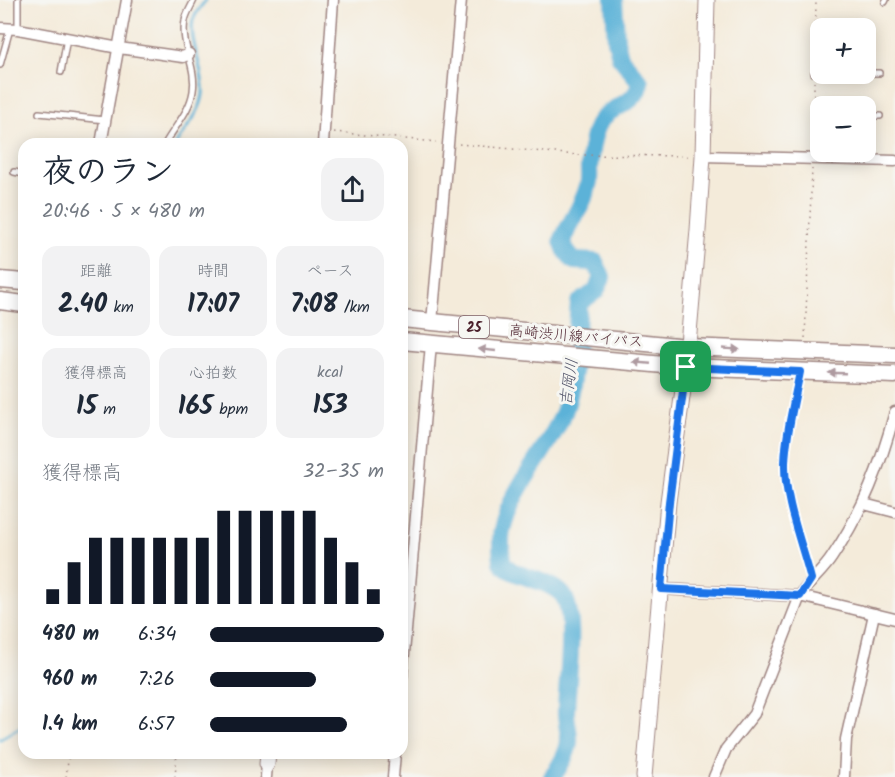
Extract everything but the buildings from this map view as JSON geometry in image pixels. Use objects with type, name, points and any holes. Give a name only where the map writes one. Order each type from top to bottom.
[{"type":"main road","points":[[0,280],[18,282]]},
{"type":"main road","points":[[0,301],[18,303]]},
{"type":"main road","name":"高崎渋川線バイパス","points":[[408,320],[687,347],[895,355]]},
{"type":"main road","name":"高崎渋川線バイパス","points":[[408,342],[686,367],[895,375]]},
{"type":"street","points":[[102,138],[127,0]]},
{"type":"street","points":[[323,138],[333,0]]},
{"type":"street","points":[[432,322],[461,0]]},
{"type":"street","points":[[644,777],[669,502],[686,367],[703,156],[706,0]]},
{"type":"street","points":[[9,28],[119,48],[183,57],[189,54]]},
{"type":"street","points":[[703,156],[810,160]]},
{"type":"street","points":[[876,161],[895,161]]},
{"type":"street","points":[[408,607],[431,344]]},
{"type":"street","points":[[714,777],[726,749],[754,714],[800,596],[811,579],[831,559],[864,504],[878,469],[895,412]]},
{"type":"street","points":[[864,504],[895,512]]},
{"type":"street","points":[[661,589],[800,596],[895,619]]},
{"type":"street","points":[[844,777],[846,739],[874,614]]},
{"type":"street","points":[[393,777],[394,759]]},
{"type":"lane","points":[[0,65],[18,0]]},
{"type":"lane","points":[[169,138],[192,100],[193,73],[184,32],[185,19],[194,0]]},
{"type":"lane","points":[[61,72],[67,38]]},
{"type":"lane","points":[[39,113],[105,120]]},
{"type":"lane","points":[[14,172],[18,173]]},
{"type":"path","points":[[577,155],[703,156]]},
{"type":"path","points":[[804,353],[813,162]]},
{"type":"path","points":[[800,372],[792,408],[785,464],[795,524],[811,579]]},
{"type":"path","points":[[66,777],[68,759]]},
{"type":"path","points":[[175,777],[176,759]]},
{"type":"waterway","points":[[180,138],[202,101],[202,75],[192,28],[193,20],[206,0]]},
{"type":"waterway","name":"吉岡川","points":[[552,777],[569,744],[566,712],[570,633],[567,603],[562,594],[552,586],[518,574],[507,567],[502,562],[501,538],[507,514],[514,499],[549,442],[564,412],[573,374],[579,303],[596,291],[602,277],[595,262],[574,261],[562,241],[586,193],[597,127],[607,114],[633,97],[640,82],[620,57],[616,40],[614,0]]},
{"type":"waterway","points":[[0,739],[18,728]]},
{"type":"route","points":[[686,367],[800,372],[792,408],[785,464],[795,524],[811,579],[800,596],[661,589],[686,367]]}]
